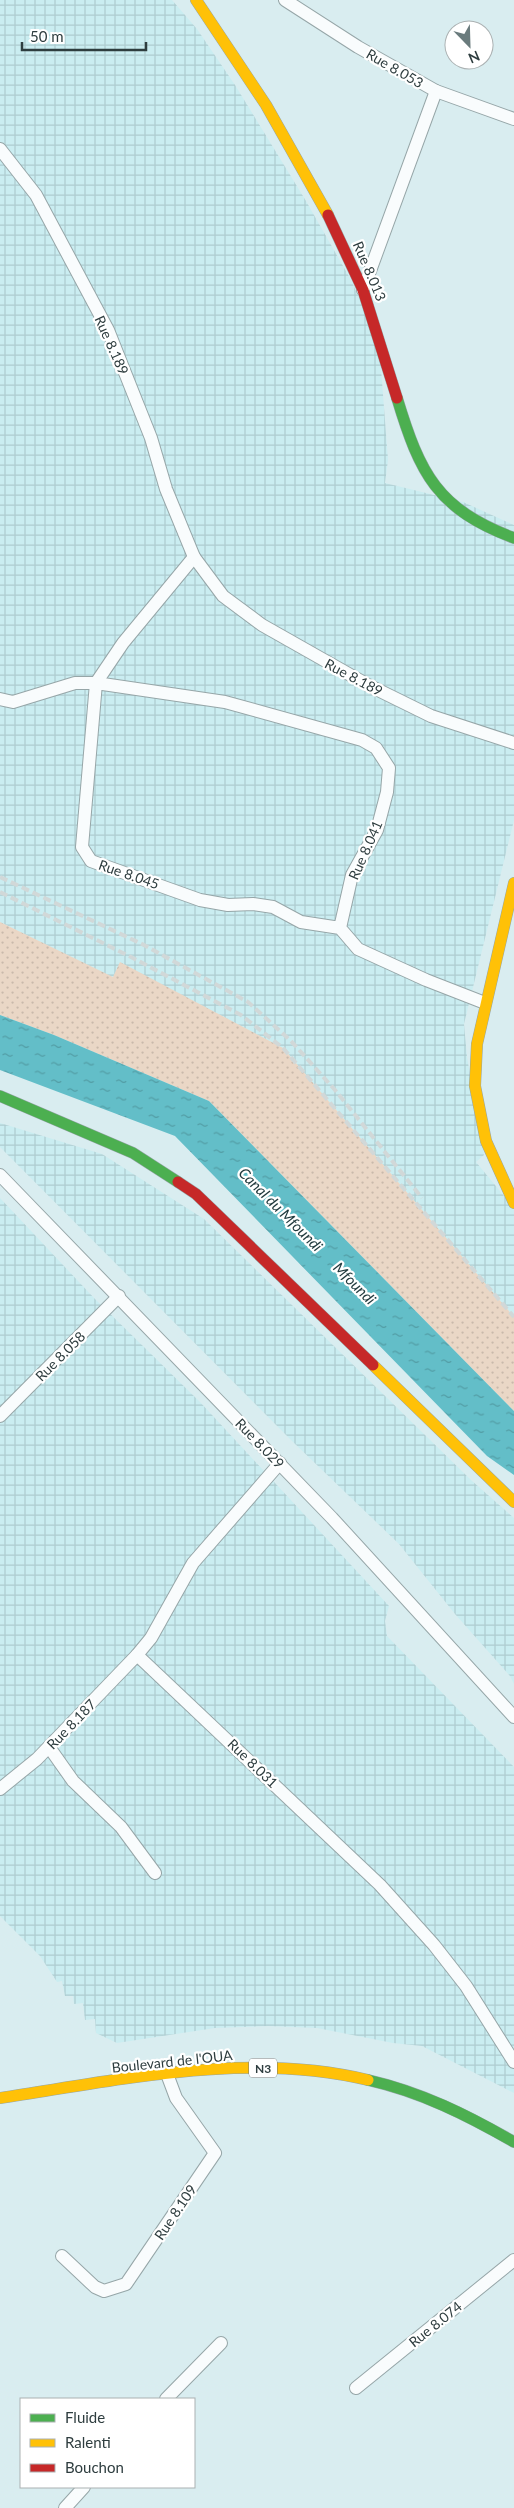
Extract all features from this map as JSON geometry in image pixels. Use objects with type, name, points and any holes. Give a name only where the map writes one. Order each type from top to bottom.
[{"type":"main road","name":"Rue 8.013","points":[[196,0],[265,103],[331,218],[363,290],[412,444],[427,474],[438,490],[469,518],[514,538]]},
{"type":"main road","points":[[514,883],[477,1044],[475,1086],[486,1140],[514,1203]]},
{"type":"main road","points":[[0,1096],[133,1153],[196,1194],[514,1502]]},
{"type":"main road","points":[[169,2061],[198,2058]]},
{"type":"main road","name":"Boulevard de l'OUA","points":[[0,2098],[166,2074],[259,2067],[312,2071],[389,2084],[427,2097],[471,2117],[514,2142]]},
{"type":"street","name":"Rue 8.053","points":[[285,0],[358,46],[436,91],[514,119]]},
{"type":"street","points":[[363,290],[436,91]]},
{"type":"street","name":"Rue 8.189","points":[[0,149],[36,194],[108,330],[151,438],[166,489],[194,557],[224,596],[262,625],[368,685],[431,716],[514,743]]},
{"type":"street","points":[[0,699],[13,702],[75,683],[96,683],[123,643],[194,557]]},
{"type":"street","name":"Rue 8.045","points":[[96,683],[82,847],[91,861],[200,900],[228,905],[253,904],[272,908],[301,922],[340,928]]},
{"type":"street","name":"Rue 8.041","points":[[96,683],[226,702],[362,740],[376,748],[389,768],[387,792],[377,830],[352,875],[340,928]]},
{"type":"street","points":[[340,928],[358,949],[426,980],[485,1003]]},
{"type":"street","name":"Rue 8.029","points":[[0,1175],[280,1463],[514,1717]]},
{"type":"street","name":"Rue 8.058","points":[[0,1416],[119,1296]]},
{"type":"street","points":[[137,1655],[151,1638],[193,1563],[280,1463]]},
{"type":"street","name":"Rue 8.187","points":[[0,1789],[49,1747],[137,1655]]},
{"type":"street","name":"Rue 8.031","points":[[137,1655],[380,1885],[434,1945],[466,1986],[514,2062]]},
{"type":"street","points":[[49,1747],[73,1781],[121,1827],[155,1872]]},
{"type":"street","name":"Rue 8.109","points":[[62,2256],[95,2287],[104,2291],[126,2284],[215,2153],[176,2098],[166,2074]]},
{"type":"street","name":"Rue 8.074","points":[[356,2388],[514,2260]]},
{"type":"street","points":[[167,2398],[221,2343]]},
{"type":"street","points":[[65,2508],[83,2488]]},
{"type":"shaded area","points":[[0,0],[172,0],[197,29],[235,85],[306,201],[351,280],[379,342],[388,460],[385,483],[463,502],[514,525],[514,820],[464,1024],[467,1057],[484,1155],[476,1162],[514,1208],[514,1317],[283,1048],[120,963],[113,978],[0,922]]},
{"type":"shaded area","points":[[0,922],[113,977],[120,962],[283,1048],[514,1317],[514,1411],[209,1101],[54,1035],[0,1015]]},
{"type":"shaded area","points":[[0,1123],[102,1154],[204,1219],[471,1480],[514,1518],[514,1684],[510,1676],[455,1614],[399,1544],[292,1441],[0,1147]]},
{"type":"shaded area","points":[[0,1198],[95,1299],[200,1402],[389,1606],[385,1621],[387,1636],[514,1767],[514,2093],[422,2046],[393,2043],[317,2028],[268,2026],[215,2028],[117,2043],[96,2033],[95,2019],[85,2020],[83,2003],[74,2004],[73,1996],[65,1996],[62,1981],[57,1982],[40,1956],[0,1916]]},
{"type":"water","points":[[0,1015],[54,1035],[209,1101],[514,1411],[514,1475],[487,1456],[175,1136],[0,1070]]},
{"type":"railway","points":[[0,877],[142,944],[248,1002],[291,1041],[335,1090],[422,1198]]},
{"type":"railway","points":[[0,892],[131,957],[241,1015],[283,1048],[514,1317]]},
{"type":"traffic: fast","points":[[397,398],[414,448],[435,486],[466,515],[514,538]]},
{"type":"traffic: fast","points":[[0,1096],[133,1153],[178,1182]]},
{"type":"traffic: fast","points":[[368,2080],[407,2091],[443,2105],[514,2142]]},
{"type":"traffic: slow","points":[[196,0],[266,105],[328,215]]},
{"type":"traffic: slow","points":[[514,883],[477,1044],[475,1086],[486,1141],[514,1203]]},
{"type":"traffic: slow","points":[[373,1365],[514,1502]]},
{"type":"traffic: slow","points":[[0,2098],[138,2077],[230,2068],[277,2068],[323,2072],[368,2080]]},
{"type":"traffic: jam","points":[[328,215],[363,290],[397,398]]},
{"type":"traffic: jam","points":[[178,1182],[196,1194],[373,1365]]},
{"type":"water label","name":"Canal du Mfoundi","points":[[281,1209]]},
{"type":"water label","name":"Mfoundi","points":[[355,1283]]}]
